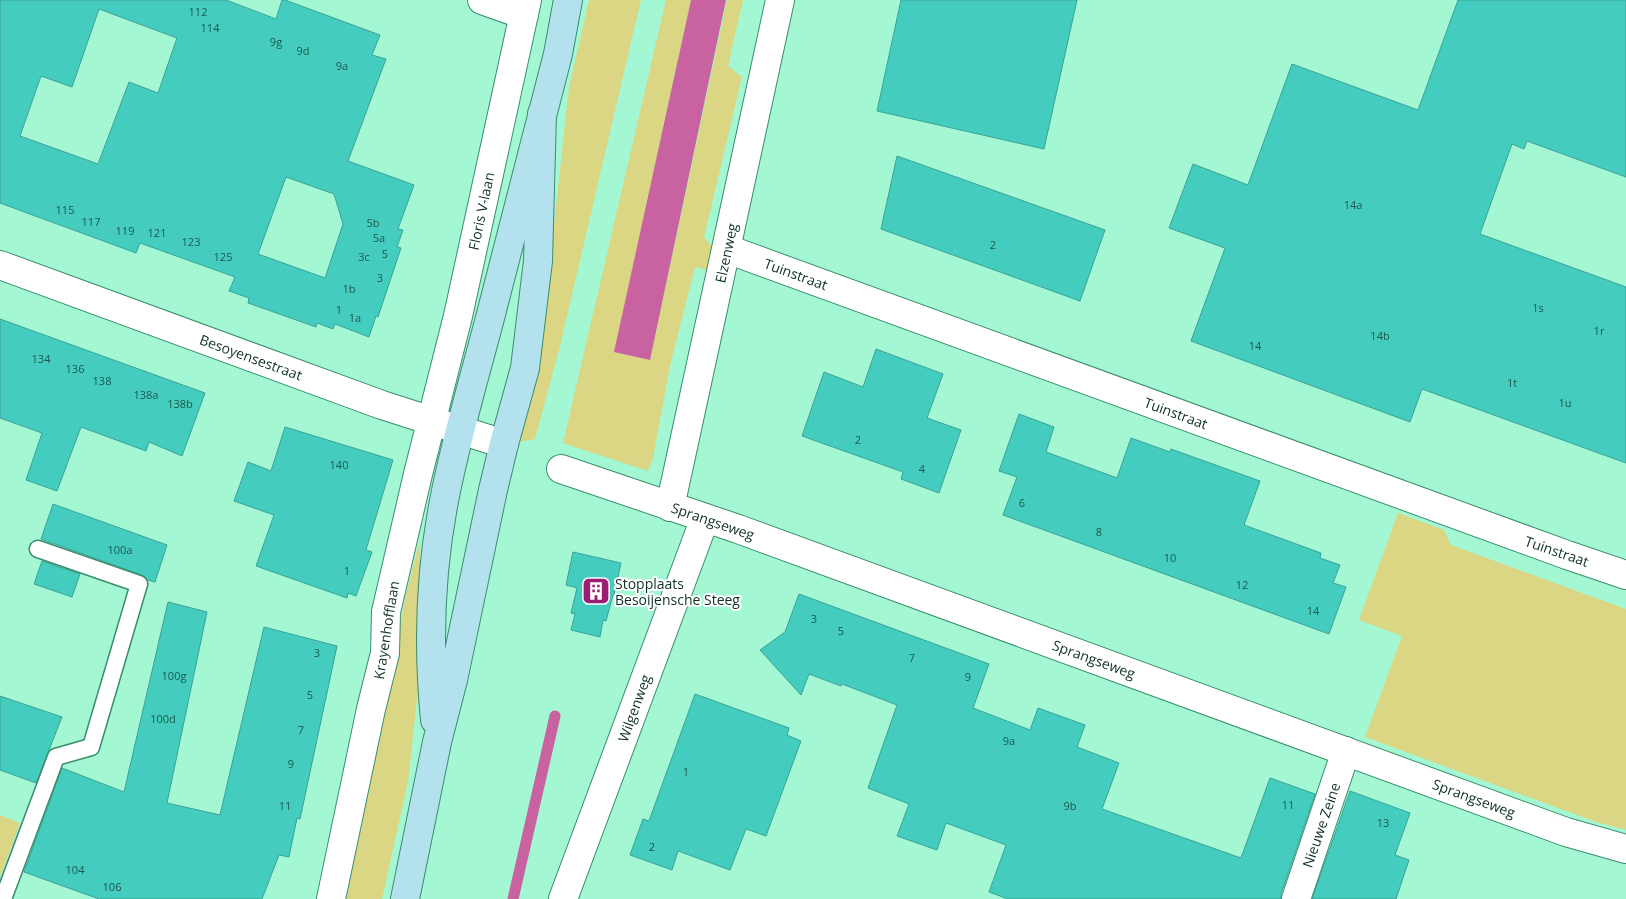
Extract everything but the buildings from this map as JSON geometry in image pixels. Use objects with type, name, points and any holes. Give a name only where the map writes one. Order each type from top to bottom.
[{"type":"street","points":[[482,0],[526,8]]},
{"type":"street","points":[[437,742],[432,687],[432,614],[436,558],[444,502],[558,54],[568,0]]},
{"type":"street","name":"Elzenweg","points":[[670,507],[780,0]]},
{"type":"street","name":"Floris V-laan","points":[[432,421],[458,316],[526,8]]},
{"type":"street","points":[[405,899],[437,742],[455,670],[504,444],[525,368],[537,270],[542,114]]},
{"type":"street","name":"Tuinstraat","points":[[727,249],[1626,575]]},
{"type":"street","name":"Besoyensestraat","points":[[0,265],[382,405],[504,444]]},
{"type":"street","name":"Krayenhofflaan","points":[[331,899],[370,708],[385,653],[386,612],[432,421]]},
{"type":"street","name":"Sprangseweg","points":[[561,469],[705,518],[1566,832],[1626,849]]},
{"type":"street","name":"Wilgenweg","points":[[563,899],[705,518]]},
{"type":"street","name":"Nieuwe Zeine","points":[[1296,899],[1346,751]]},
{"type":"lane","points":[[3,899],[56,757],[91,747],[139,584],[38,549]]},
{"type":"shaded area","points":[[589,0],[641,0],[559,350],[535,439],[518,442],[537,380],[569,87]]},
{"type":"shaded area","points":[[666,0],[691,0],[615,352],[650,360],[727,0],[743,0],[728,66],[742,77],[704,237],[716,251],[711,271],[695,267],[670,366],[653,458],[648,471],[563,443]]},
{"type":"shaded area","points":[[691,0],[726,0],[650,360],[614,352]]},
{"type":"shaded area","points":[[1398,513],[1444,530],[1451,545],[1626,609],[1626,830],[1596,822],[1365,737],[1402,636],[1359,620]]},
{"type":"shaded area","points":[[420,539],[422,653],[408,782],[382,899],[346,899],[406,595]]},
{"type":"shaded area","points":[[0,815],[20,823],[1,875],[0,875]]},
{"type":"waterway","points":[[513,899],[555,716]]},
{"type":"place","name":"Stopplaats Besoijensche Steeg","points":[[596,591]]}]
